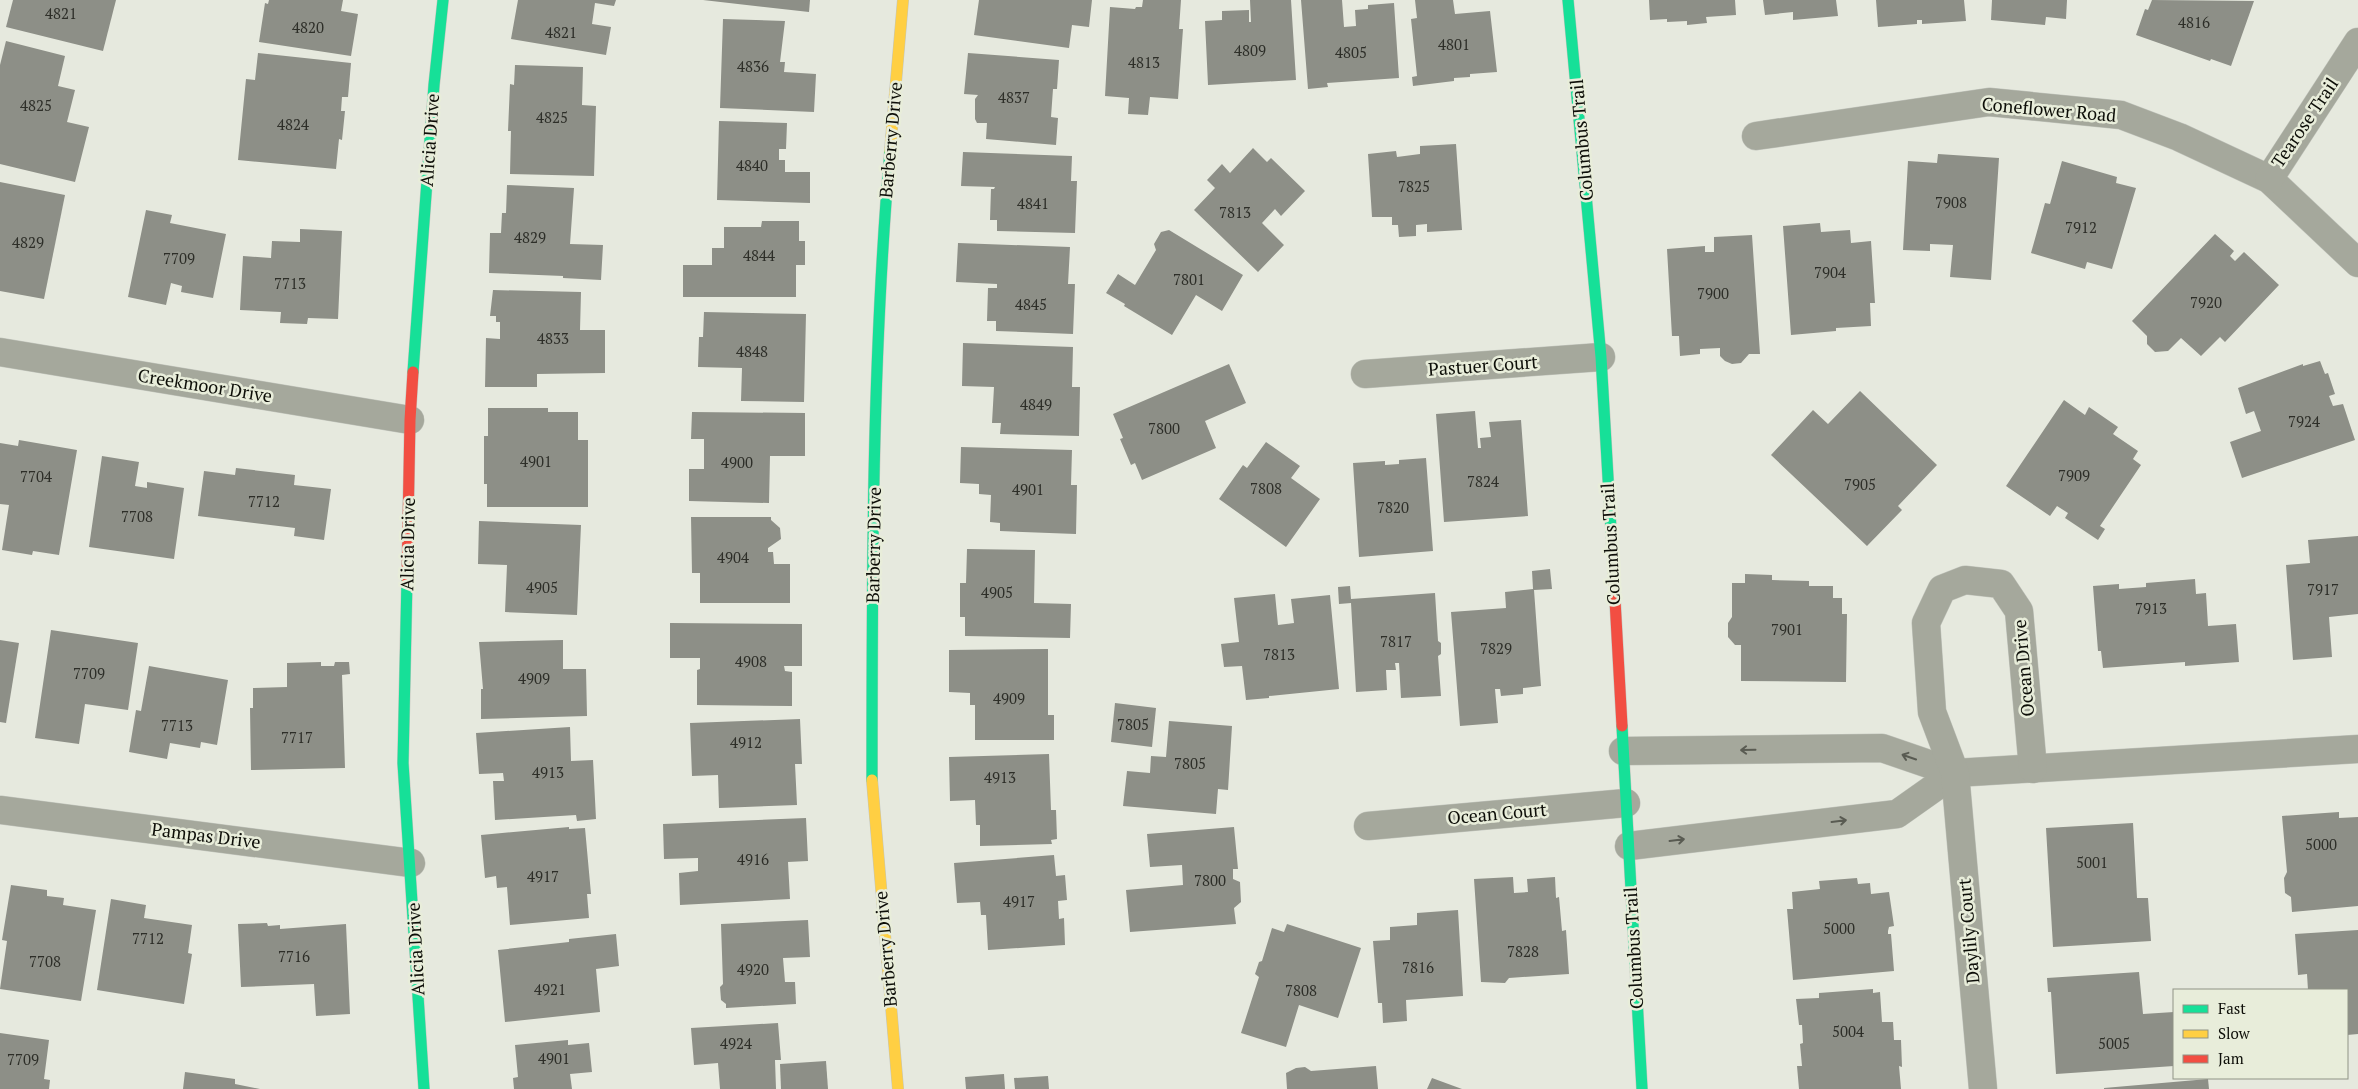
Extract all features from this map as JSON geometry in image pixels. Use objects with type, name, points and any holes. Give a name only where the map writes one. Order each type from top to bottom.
[{"type":"street","name":"Alicia Drive","points":[[424,1089],[411,863],[403,763],[410,420],[434,85],[443,0]]},
{"type":"street","name":"Barberry Drive","points":[[898,1089],[872,790],[872,628],[881,257],[903,0]]},
{"type":"street","name":"Columbus Trail","points":[[1568,0],[1601,357],[1642,1089]]},
{"type":"street","name":"Tearose Trail","points":[[2269,179],[2358,42]]},
{"type":"street","name":"Coneflower Road","points":[[1756,136],[1989,102],[2121,114],[2179,137],[2269,179],[2358,263]]},
{"type":"street","name":"Creekmoor Drive","points":[[0,352],[410,420]]},
{"type":"street","name":"Pastuer Court","points":[[1365,374],[1601,357]]},
{"type":"street","name":"Ocean Drive","points":[[1955,773],[1932,712],[1926,623],[1942,589],[1964,580],[2001,584],[2019,611],[2034,769]]},
{"type":"street","points":[[1622,752],[1882,748],[1955,773],[2358,749]]},
{"type":"street","points":[[1629,846],[1897,814],[1955,773]]},
{"type":"street","name":"Daylily Court","points":[[1955,773],[1982,1089]]},
{"type":"street","name":"Ocean Court","points":[[1368,826],[1626,803]]},
{"type":"street","name":"Pampas Drive","points":[[0,810],[411,863]]},
{"type":"building","points":[[13,0],[116,0],[103,51],[6,27]]},
{"type":"building","points":[[269,0],[343,0],[341,11],[358,14],[351,56],[259,42],[265,3],[268,4]]},
{"type":"building","points":[[518,0],[616,0],[614,6],[595,3],[592,24],[611,27],[606,55],[511,39]]},
{"type":"building","points":[[703,0],[810,0],[809,12]]},
{"type":"building","points":[[979,0],[1092,0],[1089,27],[1072,25],[1069,48],[974,35]]},
{"type":"building","points":[[1143,0],[1181,0],[1179,29],[1183,29],[1178,99],[1150,97],[1148,115],[1128,114],[1129,98],[1105,96],[1110,7],[1135,9],[1136,7],[1142,7]]},
{"type":"building","points":[[1250,0],[1291,0],[1296,80],[1208,85],[1205,21],[1222,20],[1222,11],[1249,10],[1249,22],[1251,22]]},
{"type":"building","points":[[1301,0],[1342,0],[1344,27],[1356,26],[1355,10],[1368,9],[1368,5],[1394,3],[1399,78],[1327,83],[1328,87],[1308,89]]},
{"type":"building","points":[[1415,0],[1453,0],[1455,14],[1490,11],[1497,72],[1470,74],[1470,77],[1454,78],[1454,81],[1413,86],[1412,77],[1417,76],[1411,19],[1417,18]]},
{"type":"building","points":[[1649,0],[1735,0],[1736,15],[1706,17],[1707,23],[1687,25],[1687,21],[1667,22],[1667,19],[1650,20]]},
{"type":"building","points":[[1763,0],[1836,0],[1838,16],[1793,20],[1793,12],[1765,15]]},
{"type":"building","points":[[1876,0],[1964,0],[1966,21],[1922,24],[1922,20],[1917,20],[1917,24],[1878,27]]},
{"type":"building","points":[[1992,0],[2067,0],[2066,19],[2046,17],[2045,25],[1991,20]]},
{"type":"building","points":[[2152,0],[2254,1],[2231,66],[2211,59],[2210,61],[2136,35],[2145,9],[2148,10]]},
{"type":"building","points":[[723,19],[785,21],[780,62],[785,62],[784,72],[816,74],[814,112],[720,108]]},
{"type":"building","points":[[6,41],[65,56],[58,86],[75,90],[67,122],[89,127],[75,182],[0,164],[0,65]]},
{"type":"building","points":[[258,53],[351,63],[348,97],[342,97],[341,111],[345,111],[342,140],[339,139],[336,169],[238,160],[246,79],[255,80]]},
{"type":"building","points":[[968,53],[1059,60],[1057,89],[1053,89],[1051,117],[1058,118],[1056,145],[986,139],[987,123],[977,123],[975,119],[975,99],[978,95],[964,94]]},
{"type":"building","points":[[515,65],[583,67],[582,105],[596,106],[594,176],[510,174],[511,131],[508,131],[510,84],[514,85]]},
{"type":"building","points":[[719,121],[787,123],[786,149],[779,149],[779,160],[785,160],[785,172],[810,172],[810,203],[717,200]]},
{"type":"building","points":[[1456,144],[1462,230],[1427,232],[1427,224],[1416,225],[1416,236],[1399,237],[1398,225],[1392,225],[1392,217],[1372,217],[1368,154],[1396,151],[1397,157],[1420,154],[1420,146]]},
{"type":"building","points":[[1253,148],[1267,162],[1271,158],[1305,191],[1281,216],[1275,209],[1262,223],[1284,245],[1258,272],[1194,210],[1215,188],[1207,180],[1222,164],[1230,173]]},
{"type":"building","points":[[963,152],[1072,156],[1071,181],[1077,181],[1075,233],[997,231],[997,220],[990,220],[991,189],[995,187],[961,186]]},
{"type":"building","points":[[1938,154],[1999,158],[1991,280],[1950,277],[1953,245],[1930,244],[1930,251],[1903,250],[1908,161],[1937,163]]},
{"type":"building","points":[[2062,161],[2117,177],[2116,183],[2136,188],[2112,269],[2087,262],[2085,269],[2031,253],[2045,203],[2050,204]]},
{"type":"building","points":[[0,182],[65,195],[44,299],[0,291]]},
{"type":"building","points":[[507,185],[574,188],[570,244],[603,245],[601,280],[563,278],[563,276],[489,273],[490,233],[501,233],[502,213],[506,213]]},
{"type":"building","points":[[146,210],[172,215],[170,223],[226,234],[213,298],[181,292],[182,286],[171,283],[166,305],[128,297]]},
{"type":"building","points":[[762,221],[799,221],[799,241],[805,241],[805,265],[796,265],[796,297],[683,297],[683,265],[712,265],[712,248],[724,248],[724,227],[761,227]]},
{"type":"building","points":[[1820,223],[1821,232],[1850,230],[1851,243],[1871,241],[1875,303],[1870,303],[1871,326],[1836,328],[1836,331],[1791,335],[1783,226]]},
{"type":"building","points":[[300,229],[342,231],[338,319],[308,318],[307,324],[280,323],[281,312],[240,310],[243,256],[271,258],[272,241],[300,242]]},
{"type":"building","points":[[1169,230],[1243,275],[1222,311],[1196,295],[1172,335],[1106,293],[1118,274],[1135,285],[1156,250],[1154,244],[1161,232]]},
{"type":"building","points":[[2215,234],[2234,251],[2230,256],[2235,261],[2244,252],[2279,285],[2225,342],[2220,337],[2201,356],[2181,338],[2168,351],[2155,352],[2147,344],[2147,336],[2132,321]]},
{"type":"building","points":[[1752,235],[1760,354],[1749,354],[1741,363],[1732,364],[1720,356],[1720,348],[1700,349],[1700,354],[1680,356],[1679,336],[1672,336],[1667,249],[1705,246],[1705,252],[1714,252],[1714,237]]},
{"type":"building","points":[[958,243],[1070,247],[1068,284],[1075,284],[1073,334],[996,331],[996,321],[987,321],[988,288],[997,288],[997,284],[956,282]]},
{"type":"building","points":[[493,290],[581,292],[580,330],[605,330],[605,373],[537,374],[537,387],[485,387],[486,338],[500,339],[500,322],[496,322],[496,316],[490,316]]},
{"type":"building","points":[[704,312],[806,314],[804,402],[741,401],[742,368],[698,367],[699,337],[703,337]]},
{"type":"building","points":[[963,343],[1073,347],[1072,387],[1080,387],[1079,436],[1000,434],[1001,423],[992,423],[994,387],[962,386]]},
{"type":"building","points":[[2320,361],[2325,374],[2328,373],[2335,394],[2329,396],[2333,406],[2343,404],[2355,440],[2242,478],[2230,442],[2261,431],[2254,411],[2246,414],[2238,388],[2303,364],[2303,366]]},
{"type":"building","points":[[1229,364],[1246,403],[1205,421],[1216,448],[1142,480],[1135,463],[1131,465],[1120,439],[1123,438],[1113,414]]},
{"type":"building","points":[[1860,391],[1937,465],[1898,506],[1902,510],[1867,546],[1771,455],[1813,410],[1828,424]]},
{"type":"building","points":[[2064,400],[2085,415],[2089,407],[2118,427],[2113,434],[2138,451],[2133,459],[2141,465],[2100,526],[2105,529],[2098,540],[2065,518],[2068,513],[2057,506],[2050,516],[2006,486]]},
{"type":"building","points":[[488,408],[548,408],[548,412],[578,412],[578,440],[588,440],[588,507],[487,507],[487,484],[484,484],[484,436],[488,436]]},
{"type":"building","points":[[1475,411],[1478,448],[1481,448],[1480,438],[1491,437],[1489,422],[1521,420],[1528,516],[1444,522],[1436,414]]},
{"type":"building","points":[[692,412],[805,413],[805,456],[770,456],[769,503],[689,501],[689,469],[704,469],[704,439],[691,439]]},
{"type":"building","points":[[19,440],[77,450],[59,555],[33,551],[32,555],[2,550],[9,505],[0,504],[0,443],[18,446]]},
{"type":"building","points":[[1266,442],[1300,466],[1291,478],[1320,499],[1286,547],[1219,499],[1243,465],[1247,468]]},
{"type":"building","points":[[961,447],[1072,450],[1071,485],[1077,485],[1076,534],[1000,531],[1000,523],[990,522],[991,495],[979,494],[979,484],[960,483]]},
{"type":"building","points":[[102,456],[139,462],[135,486],[147,488],[147,482],[184,488],[174,559],[89,547]]},
{"type":"building","points":[[1426,458],[1433,551],[1359,557],[1353,463],[1385,461],[1385,465],[1399,464],[1399,460]]},
{"type":"building","points":[[236,468],[295,475],[294,485],[331,489],[324,540],[294,536],[295,528],[198,516],[204,471],[235,475]]},
{"type":"building","points":[[691,517],[771,517],[771,520],[780,528],[781,539],[768,548],[768,552],[773,552],[774,564],[790,564],[790,603],[700,603],[700,573],[692,573]]},
{"type":"building","points":[[479,521],[581,525],[577,615],[505,612],[507,565],[478,564]]},
{"type":"building","points":[[2358,536],[2358,614],[2329,617],[2332,657],[2293,660],[2286,565],[2310,563],[2308,540]]},
{"type":"building","points":[[967,549],[1035,550],[1034,603],[1071,604],[1070,638],[965,636],[965,617],[960,617],[960,583],[966,583]]},
{"type":"building","points":[[1550,569],[1552,589],[1534,590],[1541,686],[1523,688],[1523,694],[1501,696],[1500,689],[1495,689],[1498,723],[1460,726],[1451,612],[1506,608],[1505,592],[1533,589],[1532,571]]},
{"type":"building","points":[[1745,574],[1772,575],[1772,580],[1809,581],[1809,586],[1833,586],[1833,598],[1842,598],[1842,614],[1847,614],[1846,682],[1741,681],[1741,645],[1735,645],[1728,637],[1728,623],[1732,617],[1732,583],[1745,583]]},
{"type":"building","points":[[2195,579],[2196,594],[2206,593],[2208,626],[2236,624],[2239,662],[2185,666],[2185,662],[2103,668],[2101,651],[2098,651],[2093,586],[2119,584],[2119,589],[2146,587],[2146,583]]},
{"type":"building","points":[[1350,586],[1351,599],[1435,593],[1438,641],[1441,643],[1441,654],[1438,656],[1441,696],[1401,698],[1399,663],[1395,663],[1396,670],[1386,670],[1387,690],[1356,692],[1351,603],[1339,604],[1338,587]]},
{"type":"building","points":[[1275,594],[1278,625],[1294,623],[1291,599],[1330,595],[1339,689],[1246,700],[1242,666],[1224,667],[1221,644],[1239,642],[1234,598]]},
{"type":"building","points":[[670,623],[802,624],[802,666],[784,666],[785,671],[792,672],[792,706],[697,705],[697,670],[700,669],[700,658],[670,658]]},
{"type":"building","points":[[51,630],[138,643],[128,710],[85,704],[79,744],[35,738]]},
{"type":"building","points":[[0,640],[19,643],[6,723],[0,722]]},
{"type":"building","points":[[563,640],[563,669],[586,669],[587,716],[481,719],[481,689],[483,689],[479,642]]},
{"type":"building","points":[[1048,649],[1048,715],[1054,715],[1054,740],[975,740],[975,705],[970,705],[970,693],[949,692],[949,650]]},
{"type":"building","points":[[321,662],[321,666],[334,666],[335,662],[349,662],[350,674],[342,675],[345,768],[251,770],[250,708],[253,708],[253,688],[287,687],[287,663]]},
{"type":"building","points":[[149,666],[228,680],[217,745],[201,742],[200,748],[170,743],[167,759],[129,752],[136,710],[141,711]]},
{"type":"building","points":[[1115,703],[1156,708],[1152,747],[1111,742]]},
{"type":"building","points":[[800,719],[802,764],[795,764],[797,805],[719,808],[718,775],[692,776],[690,723]]},
{"type":"building","points":[[1169,721],[1232,726],[1228,790],[1218,789],[1216,814],[1123,806],[1127,771],[1150,773],[1151,756],[1166,757]]},
{"type":"building","points":[[570,727],[571,761],[593,760],[596,819],[577,821],[576,815],[495,820],[493,781],[504,781],[503,773],[479,774],[476,733]]},
{"type":"building","points":[[1049,754],[1051,810],[1056,810],[1057,839],[1051,840],[1052,844],[980,846],[980,825],[976,825],[975,800],[950,801],[949,757]]},
{"type":"building","points":[[2339,812],[2339,818],[2358,817],[2358,906],[2292,912],[2291,897],[2285,893],[2284,878],[2287,872],[2282,816]]},
{"type":"building","points":[[806,818],[808,861],[788,862],[790,899],[680,905],[679,873],[698,871],[698,858],[664,859],[663,824]]},
{"type":"building","points":[[2133,823],[2137,898],[2148,898],[2151,941],[2053,947],[2046,828]]},
{"type":"building","points":[[569,827],[569,829],[585,828],[591,894],[587,894],[589,918],[510,925],[507,887],[497,888],[496,876],[485,878],[481,835]]},
{"type":"building","points":[[1234,827],[1238,869],[1233,869],[1233,879],[1240,882],[1241,902],[1234,908],[1236,924],[1130,932],[1126,890],[1183,885],[1182,865],[1150,867],[1147,834]]},
{"type":"building","points":[[1054,855],[1056,876],[1065,875],[1067,900],[1058,901],[1059,919],[1064,918],[1065,945],[988,950],[986,915],[981,915],[980,902],[957,903],[954,863]]},
{"type":"building","points":[[1513,877],[1514,893],[1528,892],[1527,879],[1555,877],[1556,898],[1559,897],[1562,931],[1566,930],[1569,974],[1509,978],[1505,983],[1481,982],[1474,879]]},
{"type":"building","points":[[1857,878],[1858,884],[1870,883],[1871,894],[1889,892],[1894,926],[1889,927],[1888,934],[1891,934],[1894,971],[1793,980],[1787,909],[1793,909],[1792,892],[1820,889],[1819,881]]},
{"type":"building","points":[[11,885],[47,890],[47,896],[64,898],[63,905],[96,910],[81,1001],[0,989],[7,941],[2,940]]},
{"type":"building","points":[[111,899],[146,905],[144,918],[192,925],[188,953],[192,954],[184,1004],[97,990]]},
{"type":"building","points":[[1458,910],[1463,996],[1406,1000],[1407,1021],[1383,1023],[1382,1003],[1378,1003],[1373,941],[1390,940],[1390,927],[1417,925],[1417,913]]},
{"type":"building","points":[[808,920],[810,957],[783,958],[785,982],[795,982],[796,1004],[726,1008],[726,1004],[721,1000],[720,987],[723,984],[721,924]]},
{"type":"building","points":[[267,923],[268,926],[280,925],[280,929],[346,924],[350,1014],[316,1016],[314,984],[241,987],[238,924]]},
{"type":"building","points":[[1287,924],[1361,948],[1338,1018],[1299,1005],[1286,1047],[1241,1033],[1259,977],[1255,974],[1259,962],[1262,961],[1272,928],[1284,932]]},
{"type":"building","points":[[2358,930],[2358,1034],[2348,1035],[2348,989],[2308,989],[2307,974],[2298,975],[2295,934]]},
{"type":"building","points":[[616,934],[619,966],[596,969],[600,1012],[505,1022],[498,950],[569,942],[569,939]]},
{"type":"building","points":[[2139,972],[2143,1014],[2173,1012],[2173,1066],[2056,1074],[2051,992],[2048,992],[2047,978]]},
{"type":"building","points":[[1873,989],[1873,993],[1880,992],[1882,1022],[1893,1022],[1894,1040],[1901,1040],[1902,1067],[1899,1066],[1901,1089],[1799,1089],[1797,1066],[1802,1066],[1800,1044],[1803,1043],[1802,1025],[1799,1025],[1796,999],[1819,998],[1819,993]]},
{"type":"building","points":[[778,1023],[781,1060],[775,1060],[776,1089],[720,1089],[718,1063],[694,1065],[691,1028]]},
{"type":"building","points":[[0,1033],[49,1040],[44,1079],[50,1080],[49,1089],[0,1089]]},
{"type":"building","points":[[568,1040],[568,1045],[589,1043],[592,1072],[570,1074],[572,1089],[514,1089],[513,1078],[518,1077],[515,1045]]},
{"type":"building","points":[[826,1061],[828,1089],[781,1089],[780,1064]]},
{"type":"building","points":[[1376,1066],[1378,1089],[1287,1089],[1286,1073],[1296,1068],[1305,1067],[1311,1071]]},
{"type":"building","points":[[185,1072],[235,1079],[235,1084],[260,1089],[183,1089]]},
{"type":"building","points":[[1004,1074],[1005,1089],[966,1089],[965,1077]]},
{"type":"building","points":[[1048,1076],[1049,1089],[1015,1089],[1014,1078]]},
{"type":"building","points":[[1432,1078],[1462,1089],[1427,1089]]},
{"type":"building","points":[[2208,1079],[2209,1089],[2104,1089],[2104,1088]]},
{"type":"traffic: fast","points":[[413,372],[434,85],[443,0]]},
{"type":"traffic: fast","points":[[1568,0],[1601,357],[1613,564]]},
{"type":"traffic: fast","points":[[872,780],[876,387],[890,151]]},
{"type":"traffic: fast","points":[[407,579],[403,763],[424,1089]]},
{"type":"traffic: fast","points":[[1622,726],[1642,1089]]},
{"type":"traffic: slow","points":[[890,151],[903,0]]},
{"type":"traffic: slow","points":[[872,780],[898,1089]]},
{"type":"traffic: jam","points":[[407,579],[410,420],[413,372]]},
{"type":"traffic: jam","points":[[1613,564],[1622,726]]}]
